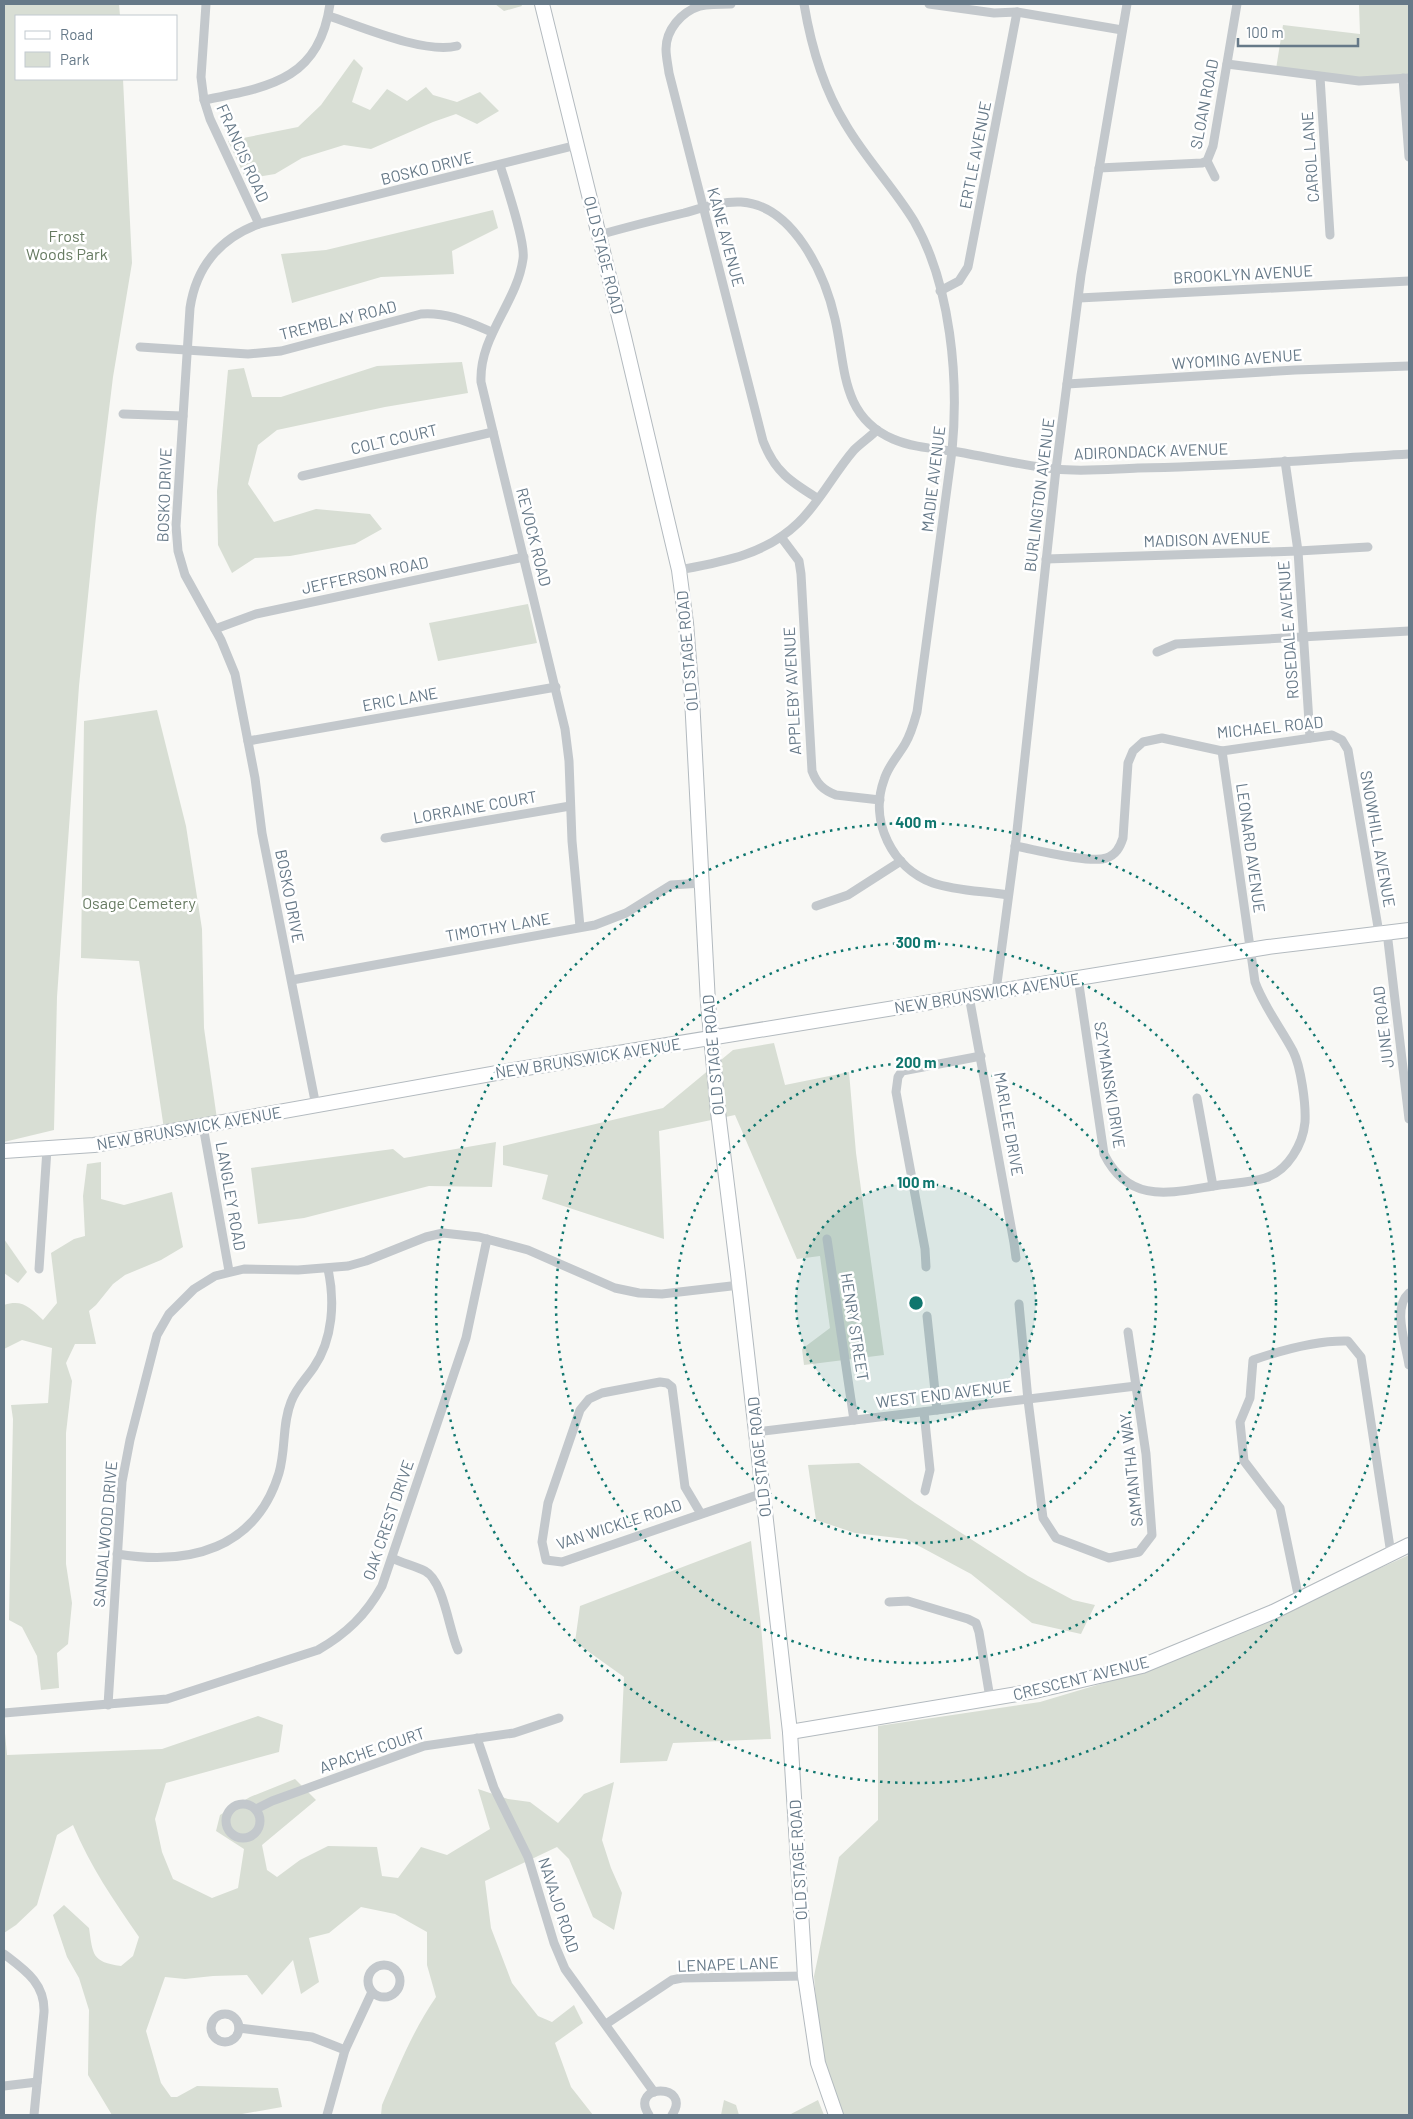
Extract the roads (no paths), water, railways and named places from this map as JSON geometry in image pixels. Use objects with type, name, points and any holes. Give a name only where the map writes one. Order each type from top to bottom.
[{"type":"main road","name":"OLD STAGE ROAD","points":[[542,4],[679,570],[686,623],[692,698],[711,1038],[790,1732],[805,1976],[818,2063],[836,2115]]},
{"type":"main road","name":"NEW BRUNSWICK AVENUE","points":[[4,1151],[94,1146],[514,1070],[1251,950],[1409,930]]},
{"type":"main road","name":"CRESCENT AVENUE","points":[[790,1732],[1034,1691],[1142,1666],[1299,1599],[1409,1545]]},
{"type":"street","name":"FRANCIS ROAD","points":[[206,4],[201,78],[204,100],[210,119],[259,224]]},
{"type":"street","points":[[204,100],[260,88],[286,77],[302,65],[314,50],[324,32],[330,4]]},
{"type":"street","name":"KANE AVENUE","points":[[731,4],[701,6],[689,11],[676,22],[669,33],[666,48],[669,73],[702,208],[767,450],[776,466],[788,480],[817,498]]},
{"type":"street","name":"MADIE AVENUE","points":[[804,4],[817,65],[831,96],[846,125],[914,222],[930,259],[940,290],[950,337],[954,377],[955,418],[952,451],[917,712],[906,743],[884,778],[880,800],[882,828],[888,844],[900,861],[917,875],[940,885],[1008,895]]},
{"type":"street","points":[[929,4],[994,14],[1017,12],[1122,30]]},
{"type":"street","name":"BURLINGTON AVENUE","points":[[996,991],[1015,846],[1067,384],[1099,168],[1127,4]]},
{"type":"street","name":"SLOAN ROAD","points":[[1099,168],[1202,163],[1207,161],[1213,146],[1237,4]]},
{"type":"street","name":"ERTLE AVENUE","points":[[940,290],[959,281],[968,268],[1017,12]]},
{"type":"street","points":[[328,16],[425,48],[446,49],[457,46]]},
{"type":"street","points":[[1227,64],[1359,81],[1406,78],[1409,157]]},
{"type":"street","name":"CAROL LANE","points":[[1320,77],[1330,235]]},
{"type":"street","name":"BOSKO DRIVE","points":[[316,1106],[262,833],[248,741],[235,674],[215,629],[190,586],[178,551],[176,526],[191,298],[202,269],[214,252],[238,233],[259,224],[577,145]]},
{"type":"street","points":[[1207,161],[1215,177]]},
{"type":"street","name":"REVOCK ROAD","points":[[500,165],[524,257],[517,280],[485,349],[480,374],[556,687],[566,737],[572,841],[580,928]]},
{"type":"street","name":"ADIRONDACK AVENUE","points":[[599,234],[702,208],[734,202],[749,203],[776,213],[792,228],[826,290],[840,342],[845,381],[859,412],[877,430],[901,442],[1056,470],[1175,468],[1409,454]]},
{"type":"street","name":"BROOKLYN AVENUE","points":[[1079,298],[1409,281]]},
{"type":"street","name":"TREMBLAY ROAD","points":[[140,347],[248,354],[281,351],[421,314],[444,314],[492,332]]},
{"type":"street","name":"WYOMING AVENUE","points":[[1067,384],[1295,370],[1409,366]]},
{"type":"street","points":[[123,414],[183,416]]},
{"type":"street","points":[[679,570],[744,556],[781,537],[799,522],[854,450],[877,430]]},
{"type":"street","name":"COLT COURT","points":[[302,476],[493,432]]},
{"type":"street","name":"ROSEDALE AVENUE","points":[[1285,460],[1298,551],[1310,738]]},
{"type":"street","name":"APPLEBY AVENUE","points":[[781,537],[799,561],[801,574],[812,772],[818,784],[829,793],[880,800]]},
{"type":"street","name":"MADISON AVENUE","points":[[1046,559],[1368,547]]},
{"type":"street","name":"JEFFERSON ROAD","points":[[215,629],[256,614],[524,557]]},
{"type":"street","points":[[1157,652],[1176,644],[1409,632]]},
{"type":"street","name":"ERIC LANE","points":[[248,741],[556,687]]},
{"type":"street","name":"MICHAEL ROAD","points":[[1015,846],[1091,860],[1105,859],[1117,851],[1123,838],[1128,763],[1137,746],[1149,740],[1162,738],[1222,751],[1326,735],[1342,740],[1348,750]]},
{"type":"street","name":"SNOWHILL AVENUE","points":[[1348,750],[1383,933]]},
{"type":"street","name":"LEONARD AVENUE","points":[[1222,751],[1251,950]]},
{"type":"street","name":"LORRAINE COURT","points":[[385,838],[570,806]]},
{"type":"street","points":[[816,906],[848,895],[900,861]]},
{"type":"street","name":"TIMOTHY LANE","points":[[292,980],[580,928],[604,922],[626,912],[671,885],[702,882]]},
{"type":"street","name":"JUNE ROAD","points":[[1383,933],[1409,1119]]},
{"type":"street","name":"SZYMANSKI DRIVE","points":[[1078,978],[1104,1154],[1116,1172],[1138,1188],[1164,1194],[1266,1178],[1293,1156],[1302,1138],[1305,1124],[1298,1063],[1261,999],[1255,982],[1251,950]]},
{"type":"street","name":"MARLEE DRIVE","points":[[969,996],[1016,1258]]},
{"type":"street","points":[[926,1268],[925,1249],[896,1092],[898,1077],[902,1071],[981,1056]]},
{"type":"street","points":[[1197,1098],[1213,1186]]},
{"type":"street","name":"LANGLEY ROAD","points":[[203,1126],[229,1272]]},
{"type":"street","points":[[39,1269],[47,1149]]},
{"type":"street","name":"SANDALWOOD DRIVE","points":[[108,1705],[122,1482],[130,1440],[154,1341],[169,1314],[185,1296],[204,1282],[229,1272],[244,1269],[328,1268],[366,1262],[426,1237],[443,1234],[487,1239],[528,1250],[615,1288],[639,1293],[662,1294],[740,1286]]},
{"type":"street","name":"OAK CREST DRIVE","points":[[4,1713],[167,1699],[318,1650],[345,1632],[366,1611],[382,1586],[466,1338],[487,1239]]},
{"type":"street","name":"HENRY STREET","points":[[827,1239],[854,1420]]},
{"type":"street","points":[[118,1554],[145,1558],[173,1558],[210,1550],[219,1547],[242,1531],[260,1511],[279,1475],[284,1448],[286,1419],[291,1401],[322,1354],[326,1340],[332,1312],[331,1282],[328,1268]]},
{"type":"street","points":[[1409,1293],[1401,1304],[1409,1365]]},
{"type":"street","name":"SAMANTHA WAY","points":[[1019,1304],[1028,1400],[1043,1518],[1056,1538],[1109,1558],[1139,1552],[1152,1535],[1146,1454],[1128,1332]]},
{"type":"street","points":[[927,1316],[937,1410]]},
{"type":"street","points":[[1299,1599],[1280,1508],[1244,1461],[1240,1422],[1250,1398],[1253,1360],[1278,1351],[1336,1341],[1348,1342],[1356,1350],[1361,1357],[1392,1554]]},
{"type":"street","name":"VAN WICKLE ROAD","points":[[700,1514],[685,1487],[672,1387],[668,1383],[660,1382],[602,1393],[588,1399],[580,1410],[551,1494],[542,1542],[546,1560],[562,1562],[763,1493]]},
{"type":"street","name":"WEST END AVENUE","points":[[756,1432],[1136,1386]]},
{"type":"street","points":[[924,1412],[930,1470],[924,1491]]},
{"type":"street","points":[[392,1558],[427,1572],[433,1579],[440,1591],[458,1650]]},
{"type":"street","points":[[890,1602],[908,1601],[976,1623],[990,1698]]},
{"type":"street","name":"APACHE COURT","points":[[256,1810],[272,1801],[424,1746],[514,1733],[558,1718]]},
{"type":"street","name":"NAVAJO ROAD","points":[[477,1738],[494,1788],[528,1857],[554,1943],[565,1968],[654,2092]]},
{"type":"street","points":[[4,1954],[35,1980],[43,1995],[44,2012],[34,2115]]},
{"type":"street","name":"LENAPE LANE","points":[[606,2024],[672,1980],[682,1978],[805,1976]]},
{"type":"street","points":[[327,2115],[345,2050],[372,1992]]},
{"type":"street","points":[[239,2028],[312,2037],[345,2050]]},
{"type":"street","points":[[4,2086],[37,2082]]},
{"type":"street","points":[[649,2115],[645,2105],[646,2099],[654,2092],[667,2091],[674,2098],[676,2109],[672,2115]]},
{"type":"park label","name":"Frost Woods Park","points":[[67,245]]},
{"type":"park label","name":"Osage Cemetery","points":[[139,903]]}]
